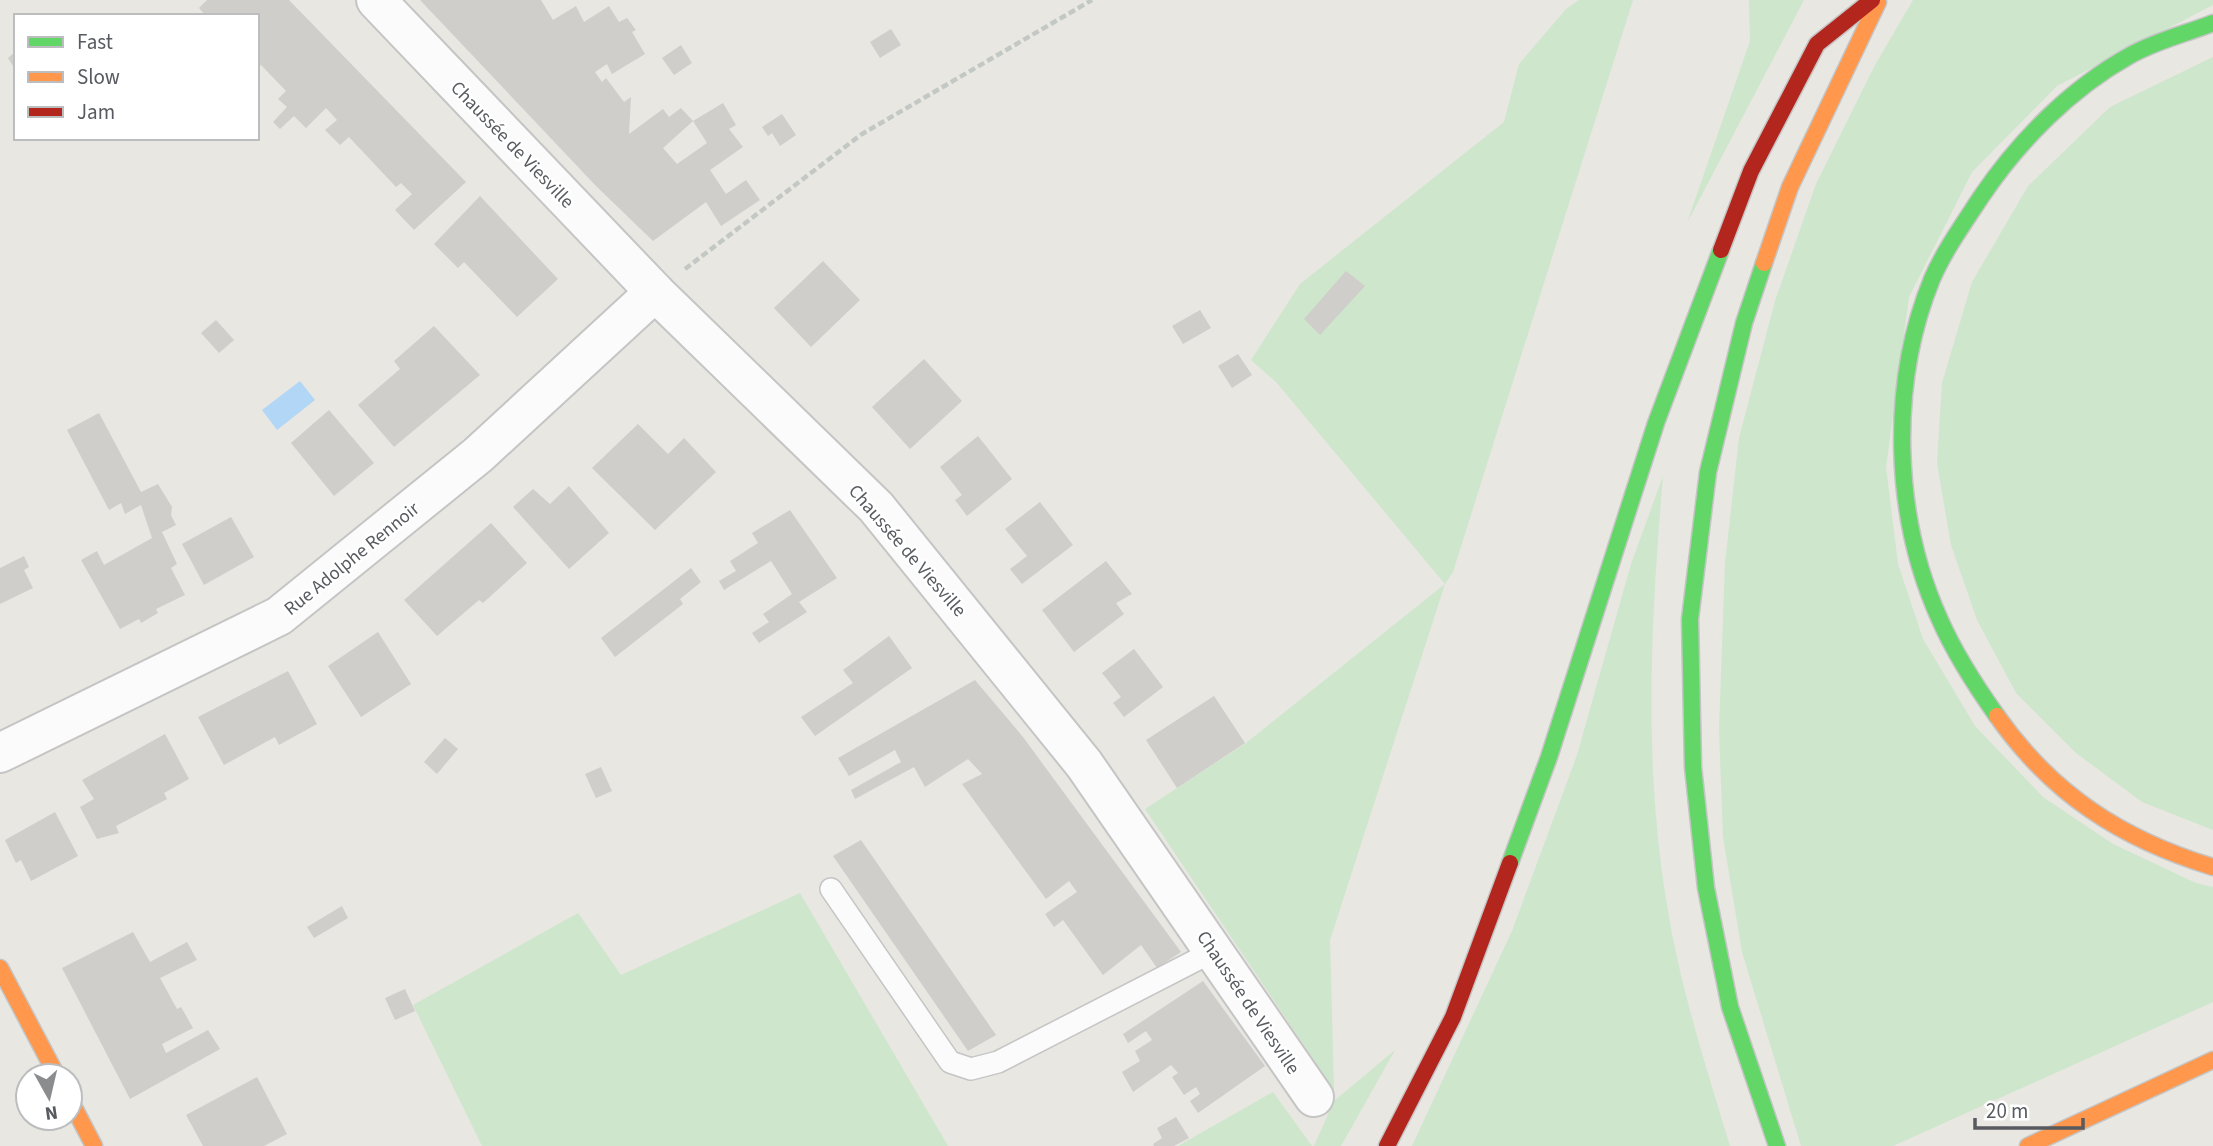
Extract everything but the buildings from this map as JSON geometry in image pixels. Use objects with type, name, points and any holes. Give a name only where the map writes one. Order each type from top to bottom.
[{"type":"main road","points":[[1387,1146],[1453,1017],[1549,757],[1656,423],[1751,171],[1817,44],[1872,0]]},
{"type":"main road","points":[[1777,1146],[1730,1007],[1706,888],[1693,767],[1690,619],[1708,472],[1744,323],[1790,187],[1879,0]]},
{"type":"main road","points":[[2213,23],[2121,60],[2058,107],[2010,154],[1969,214],[1932,279],[1911,344],[1902,429],[1906,509],[1927,594],[1971,684],[2037,768],[2102,819],[2194,862],[2213,867]]},
{"type":"main road","points":[[0,968],[50,1062]]},
{"type":"main road","points":[[2028,1146],[2213,1060]]},
{"type":"main road","points":[[84,1127],[94,1146]]},
{"type":"street","name":"Chaussée de Viesville","points":[[376,0],[655,292],[876,507],[1084,764],[1314,1097]]},
{"type":"street","name":"Rue Adolphe Rennoir","points":[[0,754],[279,616],[478,455],[655,292]]},
{"type":"lane","points":[[831,889],[950,1062],[971,1069],[998,1062],[1214,951]]},
{"type":"path","points":[[655,292],[862,134],[1092,0]]},
{"type":"green space","points":[[1579,0],[1633,0],[1453,572],[1445,584],[1276,382],[1251,360],[1300,284],[1504,122],[1519,64],[1566,9]]},
{"type":"green space","points":[[1749,0],[1804,0],[1687,223],[1750,41]]},
{"type":"green space","points":[[1913,0],[2213,0],[2213,5],[2057,86],[1972,172],[1909,297],[1886,467],[1898,564],[1923,639],[1975,726],[2043,797],[2113,844],[2196,883],[2213,887],[2213,1002],[1893,1146],[1801,1146],[1742,952],[1723,837],[1719,729],[1725,563],[1739,438],[1775,301],[1816,184],[1875,65]]},
{"type":"green space","points":[[2213,57],[2213,830],[2142,802],[2076,753],[2016,693],[1977,620],[1951,545],[1937,463],[1942,383],[1972,282],[2028,186],[2110,107]]},
{"type":"green space","points":[[1663,476],[1655,583],[1652,690],[1652,744],[1659,851],[1679,966],[1694,1027],[1730,1146],[1412,1146],[1512,931],[1577,755],[1631,564]]},
{"type":"green space","points":[[1445,584],[1330,940],[1334,1090],[1145,809],[1246,743]]},
{"type":"green space","points":[[800,893],[948,1146],[482,1146],[413,1005],[578,913],[621,975]]},
{"type":"green space","points":[[1395,1050],[1341,1146],[1314,1146],[1334,1101]]},
{"type":"green space","points":[[1273,1092],[1312,1146],[1178,1146]]},
{"type":"water","points":[[300,381],[315,400],[277,430],[262,410]]},
{"type":"traffic: fast","points":[[1997,716],[1946,633],[1924,580],[1913,538],[1905,495],[1903,406],[1908,362],[1918,320],[1932,279],[1948,248],[1996,176],[2029,136],[2066,100],[2107,69],[2139,51],[2213,23]]},
{"type":"traffic: fast","points":[[1510,863],[1549,757],[1656,423],[1721,250]]},
{"type":"traffic: fast","points":[[1764,263],[1744,323],[1708,472],[1690,619],[1693,767],[1706,888],[1730,1007],[1777,1146]]},
{"type":"traffic: slow","points":[[1764,263],[1790,187],[1878,2]]},
{"type":"traffic: slow","points":[[1997,716],[2041,769],[2091,810],[2148,843],[2213,867]]},
{"type":"traffic: slow","points":[[0,968],[50,1062]]},
{"type":"traffic: slow","points":[[2028,1146],[2213,1060]]},
{"type":"traffic: slow","points":[[84,1127],[94,1146]]},
{"type":"traffic: jam","points":[[1721,250],[1751,171],[1817,44],[1872,0]]},
{"type":"traffic: jam","points":[[1387,1146],[1453,1017],[1510,863]]}]
